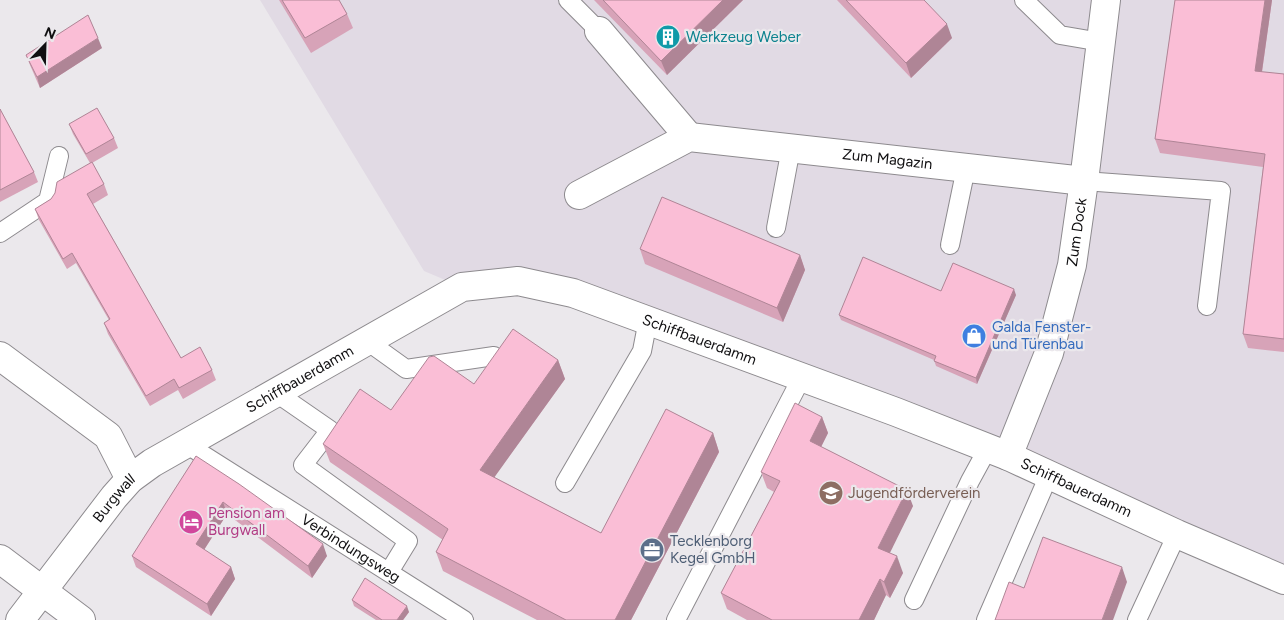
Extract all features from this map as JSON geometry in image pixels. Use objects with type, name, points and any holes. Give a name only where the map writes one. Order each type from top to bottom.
[{"type":"street","name":"Zum Dock","points":[[998,452],[1049,353],[1072,265],[1106,0]]},
{"type":"street","points":[[579,195],[689,137],[599,31]]},
{"type":"street","name":"Zum Magazin","points":[[689,137],[1084,181]]},
{"type":"street","name":"Schiffbauerdamm","points":[[130,479],[152,463],[462,287],[518,281],[573,292],[998,452],[1177,534],[1284,580]]},
{"type":"street","name":"Burgwall","points":[[0,356],[108,436],[130,479],[114,497],[20,620]]},
{"type":"street","points":[[0,559],[81,620]]},
{"type":"lane","points":[[568,0],[599,31]]},
{"type":"lane","points":[[1024,0],[1060,35],[1101,42]]},
{"type":"lane","points":[[776,228],[791,148]]},
{"type":"lane","points":[[0,233],[48,201],[59,156]]},
{"type":"lane","points":[[950,245],[966,168]]},
{"type":"lane","points":[[1084,181],[1221,191],[1207,306]]},
{"type":"lane","points":[[565,483],[642,351],[648,320]]},
{"type":"lane","points":[[367,342],[406,369],[494,356]]},
{"type":"lane","points":[[676,620],[802,377]]},
{"type":"lane","points":[[275,392],[330,430],[303,465],[408,541],[389,572]]},
{"type":"lane","name":"Verbindungsweg","points":[[186,444],[464,620]]},
{"type":"lane","points":[[914,600],[970,481],[998,452]]},
{"type":"lane","points":[[986,620],[1049,475]]},
{"type":"lane","points":[[1138,620],[1177,534]]},
{"type":"shaded area","points":[[260,0],[1284,0],[1284,580],[573,293],[462,287],[424,271]]},
{"type":"building","points":[[282,0],[339,0],[347,14],[305,38]]},
{"type":"building","name":"Werkzeug Weber","points":[[603,0],[723,0],[661,61]]},
{"type":"building","points":[[846,0],[924,0],[947,24],[906,63]]},
{"type":"building","points":[[1175,0],[1265,0],[1255,71],[1284,74],[1284,339],[1243,334],[1265,154],[1155,139]]},
{"type":"building","points":[[88,15],[98,38],[37,77],[26,55]]},
{"type":"building","points":[[97,108],[114,138],[86,154],[69,124]]},
{"type":"building","points":[[0,109],[34,172],[0,190]]},
{"type":"building","points":[[92,162],[104,184],[87,194],[181,358],[200,347],[212,370],[179,388],[174,379],[146,396],[104,323],[110,319],[72,253],[63,259],[35,209],[51,199],[55,193],[57,182]]},
{"type":"building","points":[[662,197],[800,255],[777,308],[640,249]]},
{"type":"building","points":[[863,257],[941,291],[953,263],[1014,289],[976,378],[934,361],[936,356],[839,315]]},
{"type":"building","points":[[513,329],[558,360],[480,470],[601,533],[666,409],[713,433],[615,620],[566,620],[436,552],[448,529],[323,444],[360,389],[391,410],[429,357],[434,356],[474,384]]},
{"type":"building","points":[[795,403],[822,417],[810,441],[907,490],[878,548],[897,556],[884,582],[880,579],[859,620],[772,620],[721,593],[780,481],[761,472]]},
{"type":"building","points":[[196,456],[323,544],[308,566],[223,502],[196,544],[231,567],[207,604],[132,556]]},
{"type":"building","points":[[1043,537],[1122,567],[1102,620],[995,620],[1009,582],[1024,588]]},
{"type":"building","points":[[365,578],[407,606],[397,620],[382,620],[352,600]]},
{"type":"place","name":"Werkzeug Weber","points":[[668,37]]},
{"type":"place","name":"Galda Fenster- und Türenbau","points":[[974,336]]},
{"type":"place","name":"Jugendförderverein","points":[[831,493]]},
{"type":"place","name":"Pension am Burgwall","points":[[191,522]]},
{"type":"place","name":"Tecklenborg Kegel GmbH","points":[[652,550]]}]
